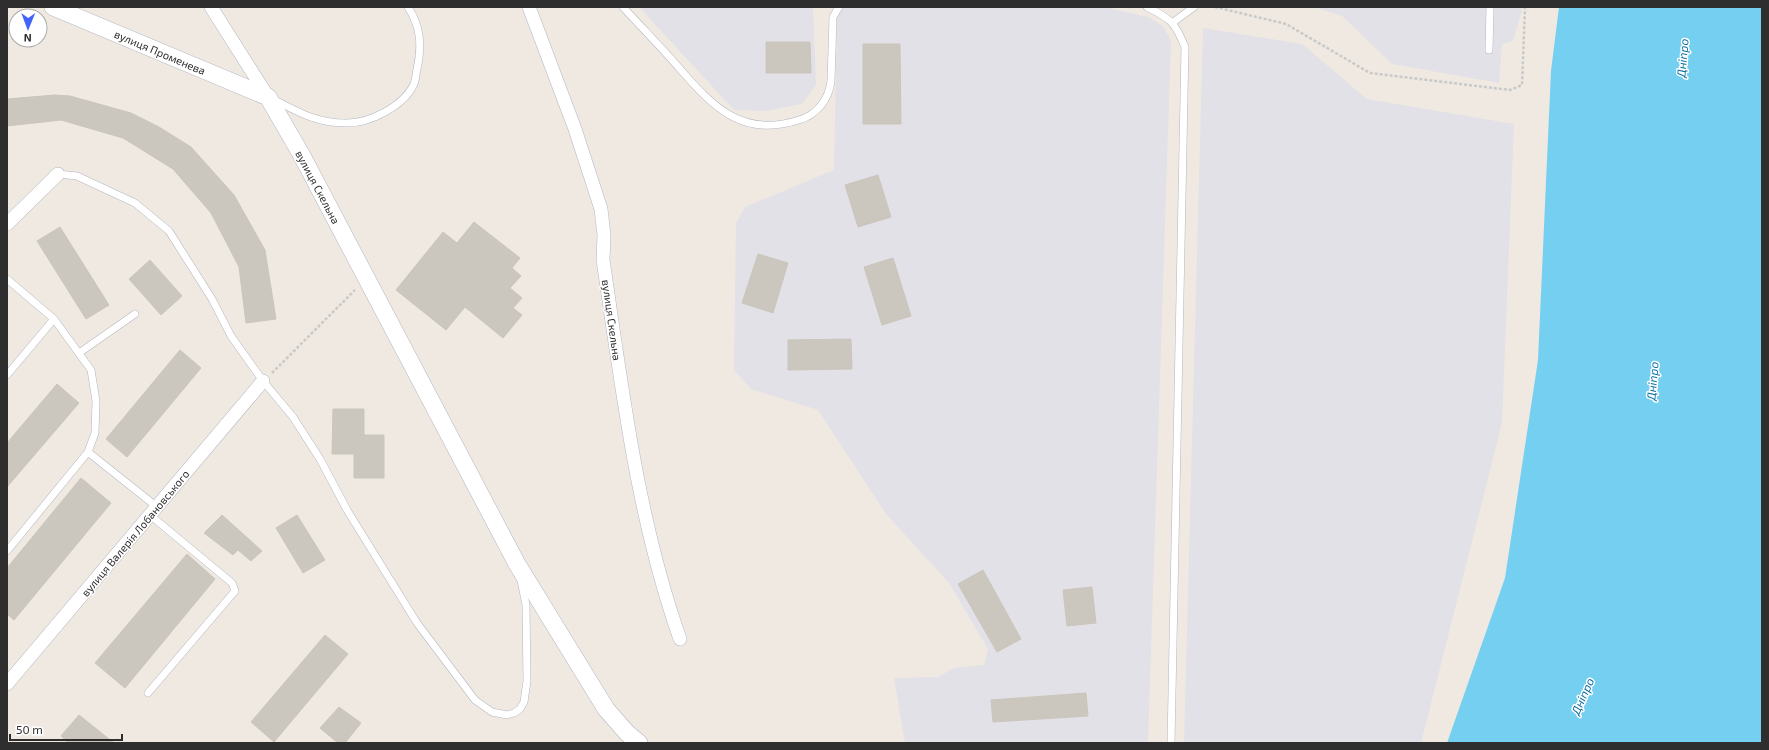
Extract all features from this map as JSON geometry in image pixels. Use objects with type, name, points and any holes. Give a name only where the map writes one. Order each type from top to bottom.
[{"type":"street","name":"вулиця Променева","points":[[53,7],[268,96]]},
{"type":"street","name":"вулиця Скельна","points":[[211,7],[268,96],[301,154],[517,564],[606,709],[627,733],[639,743]]},
{"type":"street","name":"вулиця Скельна","points":[[529,7],[562,91],[601,209],[604,228],[603,260],[627,424],[664,595],[680,639]]},
{"type":"street","points":[[7,224],[58,174]]},
{"type":"street","name":"вулиця Валерія Лобановського","points":[[7,684],[11,670],[153,511],[263,381]]},
{"type":"lane","points":[[268,96],[319,121],[347,124],[372,118],[395,107],[414,84],[421,48],[416,19],[408,7]]},
{"type":"lane","points":[[623,7],[693,84],[724,114],[740,120],[765,125],[804,119],[818,109],[827,98],[831,86],[833,17],[839,7]]},
{"type":"lane","points":[[1147,7],[1167,17],[1178,29],[1185,47],[1171,743]]},
{"type":"lane","points":[[1172,23],[1194,7]]},
{"type":"lane","points":[[1489,50],[1490,7]]},
{"type":"lane","points":[[58,174],[77,176],[135,203],[169,231],[212,299],[231,336],[263,381],[292,417],[320,459],[347,510],[418,623],[468,693],[492,712],[507,715],[514,713],[522,705],[527,681],[526,605],[517,564]]},
{"type":"lane","points":[[7,279],[54,318],[91,370],[96,401],[95,433],[88,452],[7,551]]},
{"type":"lane","points":[[79,353],[135,314]]},
{"type":"lane","points":[[7,375],[54,318]]},
{"type":"lane","points":[[88,452],[232,583],[235,591],[148,693]]},
{"type":"path","points":[[1215,7],[1286,24],[1370,73],[1510,90],[1522,85],[1525,7]]},
{"type":"path","points":[[263,381],[366,279]]},
{"type":"shaded area","points":[[639,7],[813,7],[816,85],[802,104],[766,111],[734,110]]},
{"type":"shaded area","points":[[841,7],[1104,7],[1148,17],[1163,26],[1171,41],[1148,743],[905,743],[894,678],[938,677],[954,668],[984,665],[988,649],[949,583],[886,514],[818,410],[751,389],[734,370],[736,223],[745,207],[834,170],[837,15]]},
{"type":"shaded area","points":[[1314,7],[1523,7],[1513,41],[1502,44],[1499,83],[1392,64],[1342,16]]},
{"type":"shaded area","points":[[1203,28],[1302,44],[1367,99],[1514,124],[1502,423],[1421,743],[1184,743]]},
{"type":"water","name":"Дніпро","points":[[1559,7],[1762,7],[1762,743],[1447,743],[1505,578],[1538,360],[1551,71]]},
{"type":"building","points":[[766,42],[810,42],[811,73],[766,73]]},
{"type":"building","points":[[863,44],[900,44],[901,124],[863,124]]},
{"type":"building","points":[[55,95],[70,96],[131,113],[159,127],[191,147],[234,195],[265,250],[276,319],[246,323],[239,267],[211,213],[173,169],[123,138],[61,120],[7,126],[7,99]]},
{"type":"building","points":[[878,175],[891,217],[858,227],[845,185]]},
{"type":"building","points":[[474,222],[520,258],[512,268],[521,276],[510,288],[522,298],[513,308],[522,315],[503,338],[465,307],[446,330],[396,290],[443,232],[457,243]]},
{"type":"building","points":[[60,227],[109,305],[86,319],[37,241]]},
{"type":"building","points":[[758,254],[788,263],[773,313],[742,303]]},
{"type":"building","points":[[893,258],[911,316],[882,325],[864,267]]},
{"type":"building","points":[[150,260],[182,296],[161,315],[129,279]]},
{"type":"building","points":[[851,339],[852,369],[788,370],[788,340]]},
{"type":"building","points":[[180,350],[201,368],[127,457],[106,439]]},
{"type":"building","points":[[57,384],[79,403],[7,487],[7,443]]},
{"type":"building","points":[[333,409],[364,409],[364,435],[384,435],[384,478],[354,478],[354,454],[332,454]]},
{"type":"building","points":[[81,478],[111,503],[14,620],[7,614],[7,568]]},
{"type":"building","points":[[222,515],[262,551],[251,561],[238,550],[233,555],[204,533]]},
{"type":"building","points":[[297,515],[325,560],[303,573],[276,528]]},
{"type":"building","points":[[187,554],[215,579],[125,688],[95,663]]},
{"type":"building","points":[[983,570],[1021,639],[997,652],[958,584]]},
{"type":"building","points":[[1092,587],[1096,623],[1067,626],[1063,590]]},
{"type":"building","points":[[325,635],[348,654],[274,742],[251,722]]},
{"type":"building","points":[[1086,693],[1088,716],[993,722],[991,700]]},
{"type":"building","points":[[339,707],[361,723],[345,743],[338,743],[320,728]]},
{"type":"building","points":[[79,715],[114,743],[68,743],[61,736]]}]
